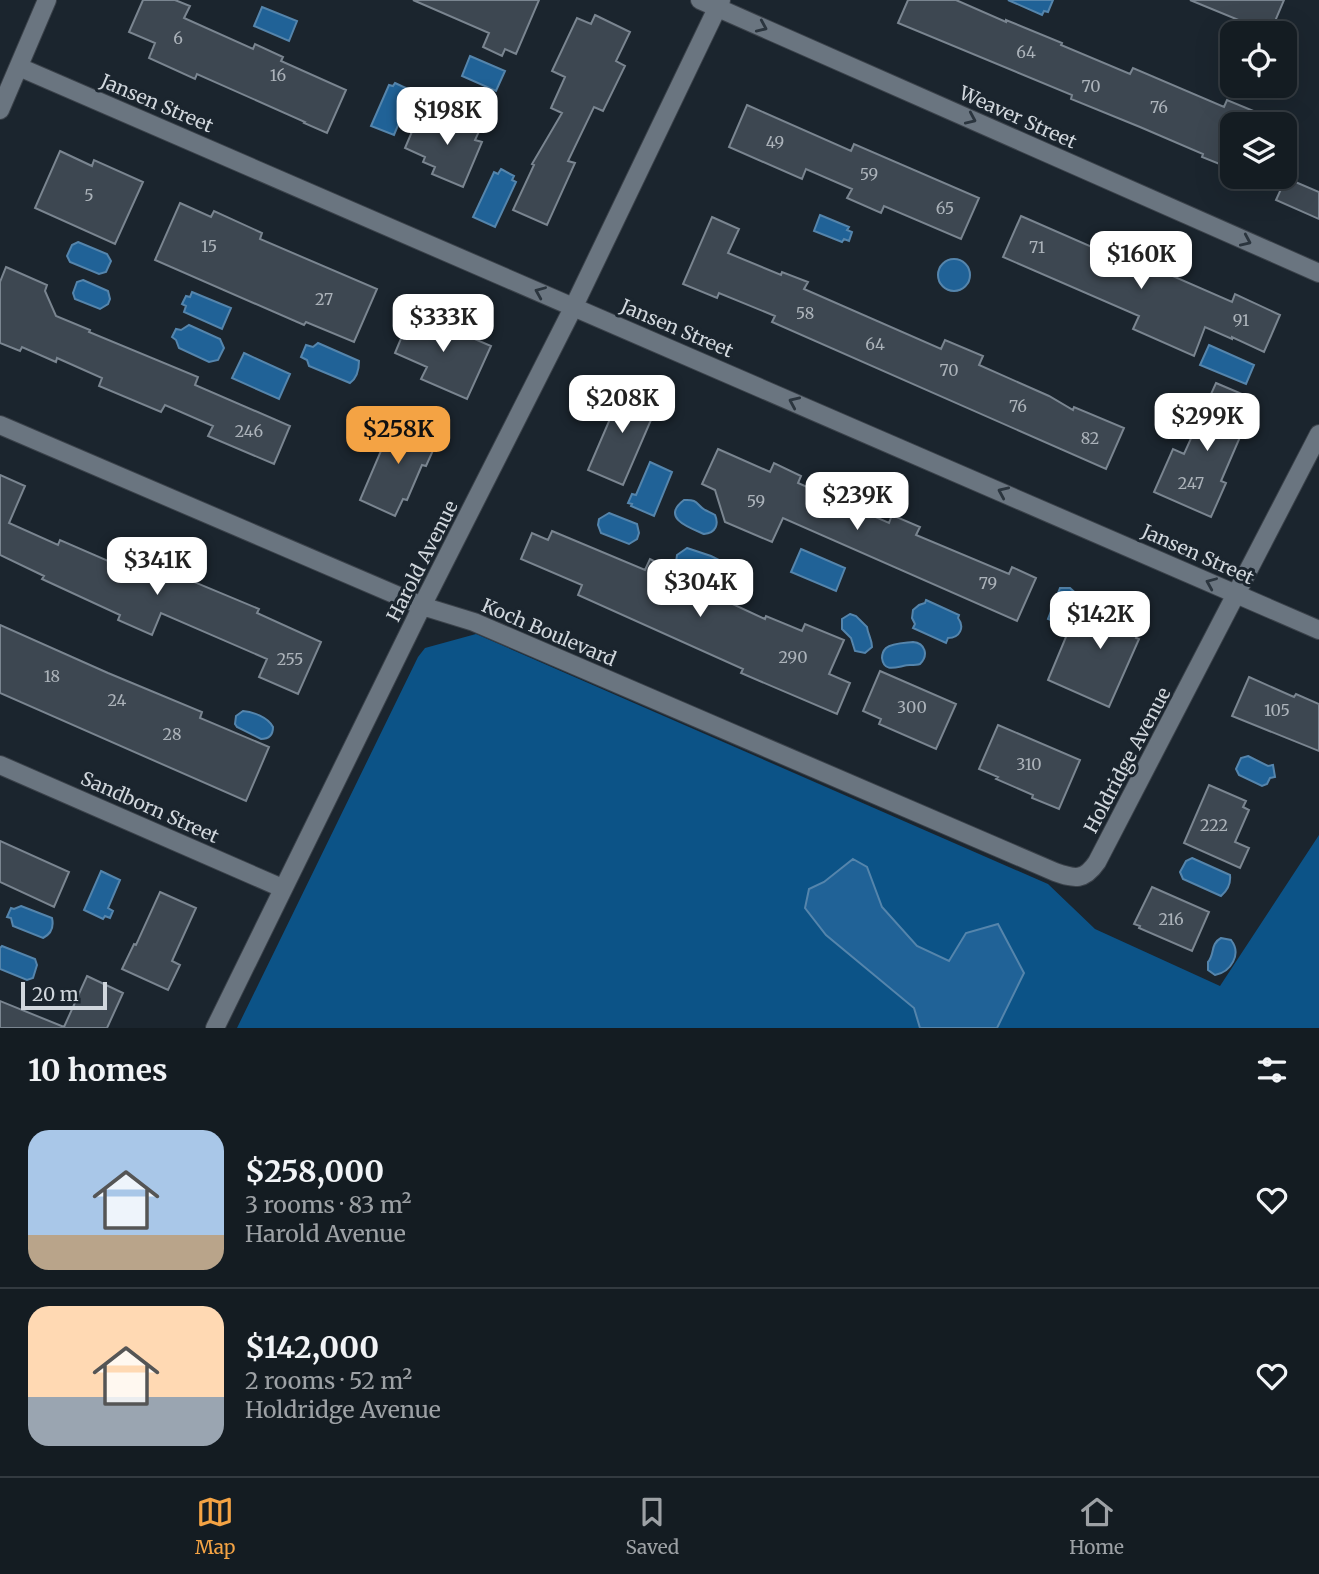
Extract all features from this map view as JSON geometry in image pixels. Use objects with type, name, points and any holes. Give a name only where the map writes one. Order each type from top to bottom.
[{"type":"street","points":[[0,110],[47,0]]},
{"type":"street","name":"Weaver Street","points":[[700,0],[719,4],[1319,273]]},
{"type":"street","name":"Harold Avenue","points":[[215,1028],[422,606],[574,306],[719,4]]},
{"type":"street","name":"Jansen Street","points":[[19,66],[1319,630]]},
{"type":"street","name":"Koch Boulevard","points":[[0,425],[422,606],[474,622],[1055,872],[1069,877],[1082,877]]},
{"type":"street","name":"Holdridge Avenue","points":[[1082,877],[1091,871],[1097,862],[1319,434]]},
{"type":"street","name":"Sandborn Street","points":[[0,765],[282,888]]},
{"type":"shaded area","points":[[1008,0],[1053,0],[1048,12],[1044,11],[1042,15]]},
{"type":"shaded area","points":[[262,7],[297,21],[289,41],[254,26]]},
{"type":"shaded area","points":[[470,56],[505,71],[496,91],[462,76]]},
{"type":"shaded area","points":[[395,83],[408,89],[406,93],[411,94],[394,135],[371,126],[389,85],[393,86]]},
{"type":"shaded area","points":[[501,169],[514,176],[512,180],[516,182],[495,227],[473,217],[494,172],[498,174]]},
{"type":"shaded area","points":[[820,215],[849,227],[847,230],[852,232],[849,241],[844,239],[842,242],[814,231]]},
{"type":"shaded area","points":[[78,242],[107,254],[111,261],[106,272],[99,274],[70,262],[67,256],[72,245]]},
{"type":"shaded area","points":[[954,259],[965,264],[970,275],[965,286],[954,291],[943,286],[938,275],[943,264]]},
{"type":"shaded area","points":[[83,280],[108,291],[108,304],[100,309],[75,299],[73,293],[77,282]]},
{"type":"shaded area","points":[[192,292],[231,308],[222,329],[184,312],[186,306],[182,304]]},
{"type":"shaded area","points":[[189,325],[220,339],[224,348],[218,360],[209,362],[179,348],[172,337],[176,329],[181,330]]},
{"type":"shaded area","points":[[318,343],[359,361],[357,373],[350,383],[309,366],[307,360],[301,357],[306,345],[313,347]]},
{"type":"shaded area","points":[[1209,345],[1254,365],[1246,384],[1200,365]]},
{"type":"shaded area","points":[[244,353],[290,374],[279,399],[232,378]]},
{"type":"shaded area","points":[[650,462],[672,472],[654,516],[628,503],[632,494],[636,495]]},
{"type":"shaded area","points":[[684,500],[695,501],[715,515],[717,522],[714,530],[704,534],[680,522],[675,512]]},
{"type":"shaded area","points":[[609,513],[637,524],[637,539],[629,544],[601,533],[599,519]]},
{"type":"shaded area","points":[[687,548],[725,563],[730,571],[725,584],[714,587],[701,575],[680,569],[676,562],[677,555]]},
{"type":"shaded area","points":[[801,549],[845,568],[836,591],[791,572]]},
{"type":"shaded area","points":[[1060,588],[1070,588],[1079,596],[1066,626],[1048,619]]},
{"type":"shaded area","points":[[926,600],[959,615],[960,631],[956,636],[948,638],[946,643],[913,628],[913,610]]},
{"type":"shaded area","points":[[850,614],[867,627],[872,647],[865,653],[855,651],[851,638],[842,629],[842,619]]},
{"type":"shaded area","points":[[476,634],[1048,884],[1095,929],[1220,986],[1319,835],[1319,1028],[997,1028],[1024,973],[966,933],[949,961],[918,947],[882,907],[867,868],[853,859],[824,882],[810,889],[826,935],[914,1008],[920,1028],[237,1028],[418,657],[425,648]]},
{"type":"shaded area","points":[[913,642],[924,650],[920,664],[889,668],[883,663],[886,648]]},
{"type":"shaded area","points":[[243,711],[268,720],[273,727],[270,736],[261,739],[237,727],[236,716]]},
{"type":"shaded area","points":[[1248,756],[1268,766],[1273,765],[1275,777],[1262,786],[1239,775],[1236,769],[1241,758]]},
{"type":"shaded area","points":[[1192,858],[1230,875],[1228,887],[1221,896],[1183,879],[1180,872],[1186,861]]},
{"type":"shaded area","points":[[853,859],[867,867],[882,907],[917,946],[949,961],[966,933],[998,924],[1024,973],[997,1028],[920,1028],[914,1008],[826,935],[805,908],[809,889],[824,882]]},
{"type":"shaded area","points":[[101,871],[120,880],[108,908],[113,911],[110,918],[105,916],[103,919],[84,910]]},
{"type":"shaded area","points":[[21,906],[52,918],[50,932],[43,938],[13,926],[11,918],[7,917],[11,908]]},
{"type":"shaded area","points":[[1221,938],[1231,940],[1235,956],[1226,970],[1215,975],[1208,970],[1208,962],[1215,943]]},
{"type":"shaded area","points":[[2,946],[35,959],[37,965],[33,978],[27,980],[0,969]]},
{"type":"building","points":[[143,0],[175,0],[190,6],[184,18],[253,49],[255,44],[283,57],[281,61],[346,90],[327,133],[197,74],[195,79],[149,58],[155,43],[129,32]]},
{"type":"building","points":[[413,0],[539,0],[516,54],[505,49],[502,56],[483,47],[489,33]]},
{"type":"building","points":[[908,0],[956,0],[1130,74],[1133,68],[1224,107],[1227,100],[1256,112],[1220,112],[1220,164],[1202,157],[1203,154],[1071,99],[1072,95],[898,23]]},
{"type":"building","points":[[1190,0],[1284,0],[1275,21],[1241,21]]},
{"type":"building","points":[[595,15],[630,32],[616,61],[625,66],[603,111],[594,107],[568,161],[575,163],[547,225],[513,210],[534,165],[532,164],[562,113],[551,108],[565,77],[552,71],[577,18],[591,24]]},
{"type":"building","points":[[747,105],[851,151],[854,144],[979,198],[961,239],[884,206],[881,213],[847,198],[852,189],[806,169],[802,179],[729,147]]},
{"type":"building","points":[[458,114],[482,125],[475,140],[482,142],[463,187],[432,174],[435,167],[423,162],[425,157],[405,148],[419,115],[452,129]]},
{"type":"building","points":[[60,151],[92,166],[94,160],[143,182],[115,244],[35,208]]},
{"type":"building","points":[[1297,183],[1319,192],[1319,219],[1276,200],[1281,189],[1297,189]]},
{"type":"building","points":[[180,203],[211,217],[214,211],[262,233],[260,239],[377,289],[354,342],[306,322],[304,325],[155,260]]},
{"type":"building","points":[[1021,216],[1156,275],[1159,270],[1232,302],[1235,294],[1280,315],[1264,352],[1205,327],[1194,356],[1133,329],[1139,316],[1003,257]]},
{"type":"building","points":[[712,217],[739,229],[728,253],[781,275],[782,272],[808,282],[804,289],[941,349],[945,340],[983,356],[979,365],[1049,396],[1073,410],[1074,407],[1124,428],[1106,469],[772,322],[775,316],[719,293],[717,298],[683,284]]},
{"type":"building","points":[[6,267],[47,285],[45,291],[56,316],[198,377],[195,385],[290,426],[274,464],[208,436],[213,426],[165,405],[161,412],[99,386],[102,378],[57,358],[56,362],[22,347],[20,351],[0,343],[0,282]]},
{"type":"building","points":[[412,312],[491,346],[467,399],[421,379],[427,367],[395,353]]},
{"type":"building","points":[[1216,383],[1256,400],[1221,481],[1226,483],[1211,517],[1154,492],[1173,449],[1184,454]]},
{"type":"building","points":[[614,387],[657,406],[623,485],[588,470],[610,419],[602,415]]},
{"type":"building","points":[[395,418],[439,437],[426,466],[422,465],[407,500],[403,499],[395,516],[360,500]]},
{"type":"building","points":[[718,449],[770,472],[774,463],[801,476],[798,483],[889,523],[892,515],[920,527],[916,535],[1009,574],[1012,567],[1036,578],[1017,621],[783,518],[772,542],[725,522],[715,490],[702,484]]},
{"type":"building","points":[[0,475],[25,486],[9,523],[58,545],[60,540],[138,574],[144,561],[259,609],[257,613],[321,642],[298,694],[259,677],[267,659],[161,613],[152,635],[118,620],[120,615],[42,579],[44,576],[0,555]]},
{"type":"building","points":[[552,531],[645,570],[650,559],[692,579],[697,577],[704,580],[713,595],[765,619],[766,616],[802,631],[805,624],[844,640],[829,674],[850,683],[837,714],[741,673],[743,669],[578,595],[582,585],[521,559],[532,533],[548,540]]},
{"type":"building","points":[[1105,593],[1148,611],[1136,638],[1139,639],[1109,707],[1048,680],[1068,632],[1078,636],[1089,609],[1096,613]]},
{"type":"building","points":[[0,625],[202,712],[200,718],[269,747],[246,801],[0,693]]},
{"type":"building","points":[[880,671],[956,704],[936,749],[879,724],[881,719],[863,711]]},
{"type":"building","points":[[1249,677],[1294,697],[1296,694],[1319,704],[1319,751],[1232,716]]},
{"type":"building","points":[[998,725],[1080,760],[1059,809],[1032,798],[1033,795],[979,769]]},
{"type":"building","points":[[1209,785],[1246,801],[1243,807],[1249,810],[1235,842],[1249,848],[1240,868],[1184,843]]},
{"type":"building","points":[[0,841],[69,872],[54,907],[0,882]]},
{"type":"building","points":[[1152,887],[1209,912],[1192,951],[1134,924]]},
{"type":"building","points":[[160,892],[196,908],[172,961],[180,965],[168,990],[122,969]]},
{"type":"building","points":[[87,976],[123,993],[107,1028],[0,1028],[0,1001],[64,1027]]}]
